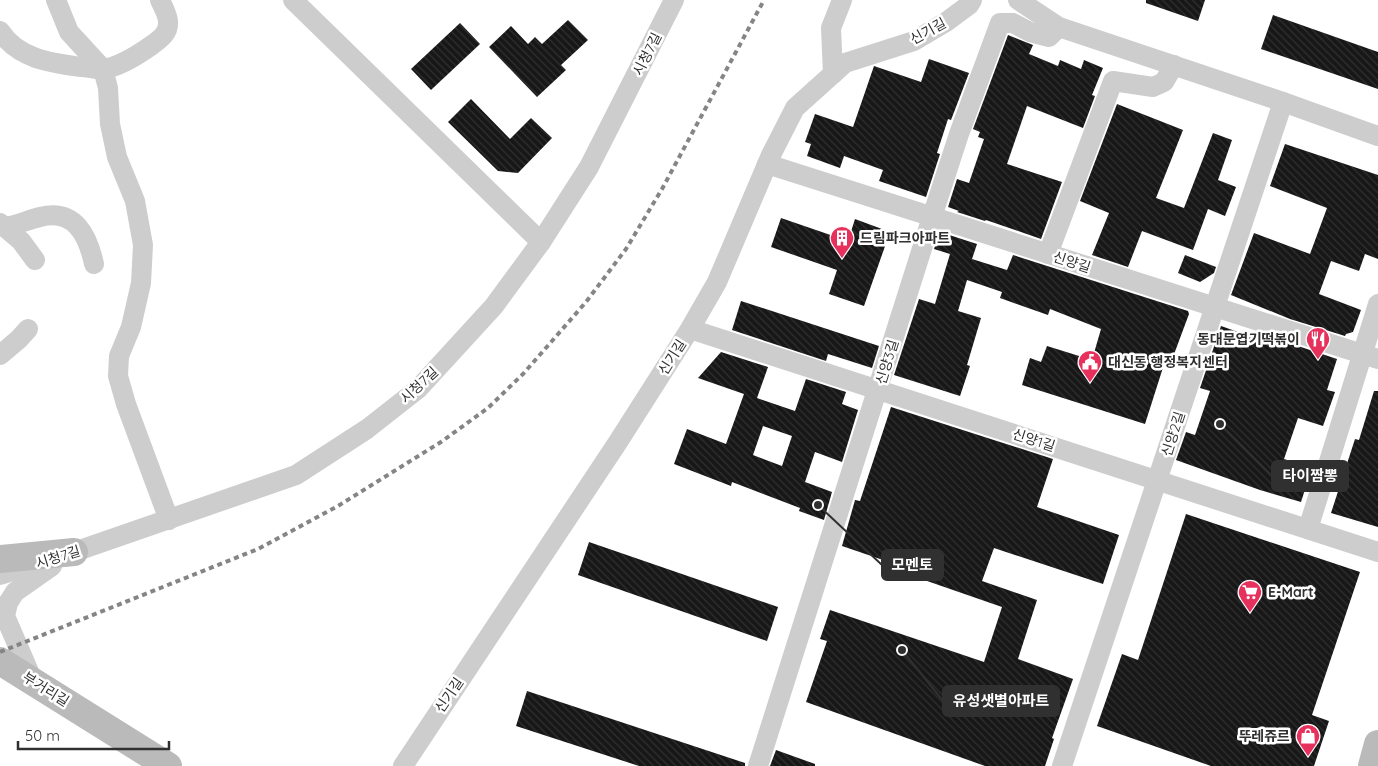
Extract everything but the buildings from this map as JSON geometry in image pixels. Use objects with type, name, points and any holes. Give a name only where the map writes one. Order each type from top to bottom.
[{"type":"street","points":[[56,0],[69,32],[103,69],[108,88],[110,124],[116,157],[135,201],[143,245],[141,283],[131,327],[119,356],[118,376],[126,404],[169,520]]},
{"type":"street","points":[[0,32],[7,41],[28,56],[54,63],[103,69],[123,63],[161,39],[167,31],[168,21],[160,0]]},
{"type":"street","points":[[293,0],[541,242]]},
{"type":"street","name":"시청7길","points":[[0,575],[169,520],[296,475],[367,429],[418,389],[494,306],[541,242],[589,168],[674,0]]},
{"type":"street","points":[[832,74],[831,28],[842,0]]},
{"type":"street","name":"신기길","points":[[403,766],[618,442],[690,329],[717,282],[767,164],[795,108],[845,63],[914,41],[946,22],[972,0]]},
{"type":"street","points":[[1018,0],[1059,27],[1378,136]]},
{"type":"street","name":"신양3길","points":[[758,766],[959,134],[1000,23],[1013,23],[1030,32],[1049,37],[1059,27]]},
{"type":"street","points":[[1048,254],[1113,81],[1153,87],[1164,82],[1174,66]]},
{"type":"street","name":"신양2길","points":[[1062,766],[1283,102]]},
{"type":"street","name":"신양길","points":[[767,164],[1370,357]]},
{"type":"street","points":[[3,225],[56,215],[68,219],[81,228],[90,246],[94,264]]},
{"type":"street","points":[[3,225],[20,241],[35,260]]},
{"type":"street","points":[[1308,530],[1370,357],[1378,304]]},
{"type":"street","points":[[0,355],[28,329]]},
{"type":"street","name":"신양1길","points":[[690,329],[1378,552]]},
{"type":"street","points":[[0,559],[74,552]]},
{"type":"street","points":[[33,681],[5,616],[8,603],[15,592],[74,552]]},
{"type":"street","name":"부거리길","points":[[0,661],[168,766]]},
{"type":"street","points":[[1372,766],[1378,744]]},
{"type":"railway","points":[[0,652],[258,549],[338,506],[441,442],[488,408],[523,374],[586,302],[626,249],[662,189],[764,0]]},
{"type":"place","name":"드림파크아파트","points":[[842,259]]},
{"type":"place","name":"동대문엽기떡볶이","points":[[1318,360]]},
{"type":"place","name":"대신동 행정복지센터","points":[[1090,383]]},
{"type":"place","name":"타이짬뽕","points":[[1220,424]]},
{"type":"place","name":"모멘토","points":[[818,505]]},
{"type":"place","name":"E-Mart","points":[[1250,613]]},
{"type":"place","name":"유성샛별아파트","points":[[902,650]]},
{"type":"place","name":"뚜레쥬르","points":[[1308,757]]}]
